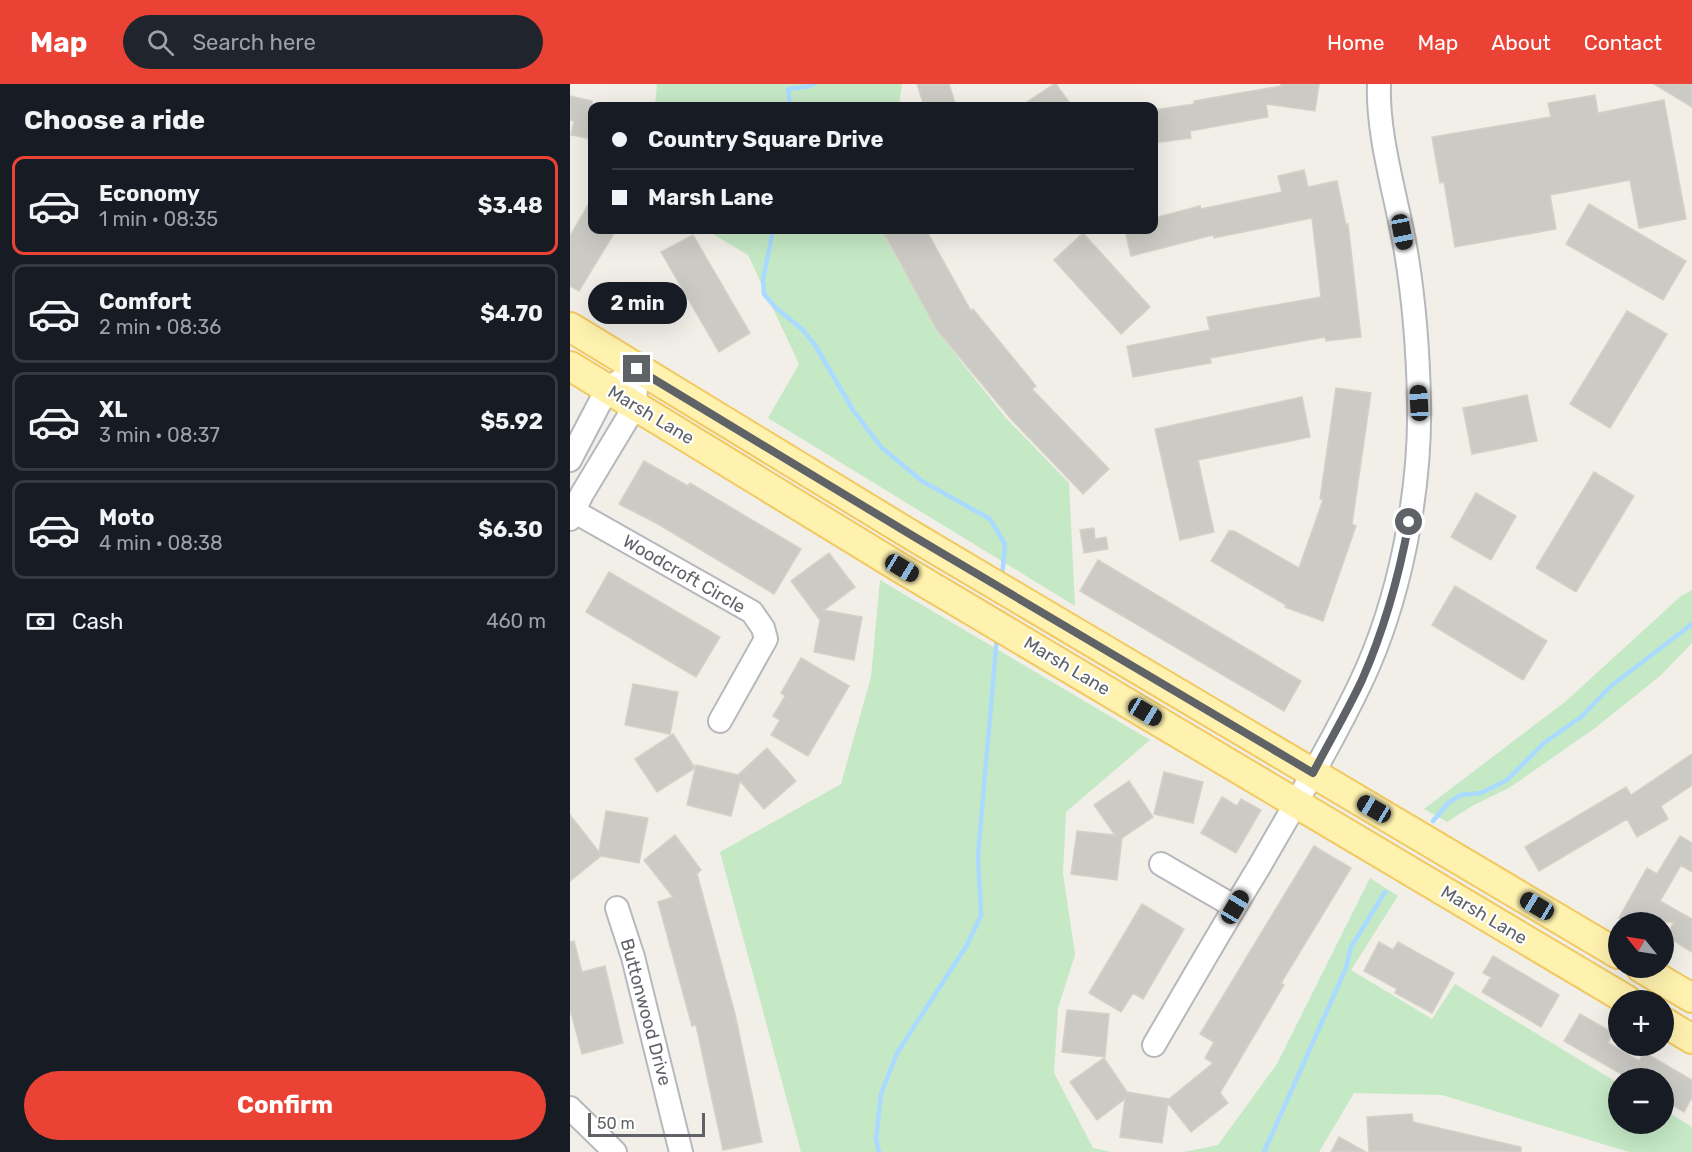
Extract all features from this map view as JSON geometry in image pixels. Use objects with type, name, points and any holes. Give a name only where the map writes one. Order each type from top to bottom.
[{"type":"main road","name":"Marsh Lane","points":[[570,327],[913,536],[1608,948]]},
{"type":"main road","name":"Marsh Lane","points":[[570,366],[902,568],[1610,990]]},
{"type":"main road","points":[[1658,978],[1692,998]]},
{"type":"main road","points":[[1674,1028],[1692,1040]]},
{"type":"street","points":[[1154,1045],[1297,802],[1361,681],[1375,647],[1402,562],[1416,483],[1419,403],[1407,253],[1379,119],[1380,84]]},
{"type":"street","points":[[570,460],[608,389],[637,369]]},
{"type":"street","points":[[571,513],[635,406],[637,369]]},
{"type":"street","name":"Woodcroft Circle","points":[[571,513],[752,612],[757,618],[766,639],[720,721]]},
{"type":"street","points":[[1161,864],[1235,907]]},
{"type":"street","name":"Buttonwood Drive","points":[[617,908],[633,957],[681,1152]]},
{"type":"street","points":[[574,1121],[615,1152]]},
{"type":"green space","points":[[657,84],[902,84],[900,102],[655,102]]},
{"type":"green space","points":[[713,234],[885,234],[937,331],[1005,417],[1069,483],[1075,606],[768,418],[799,364],[748,255]]},
{"type":"green space","points":[[880,580],[1150,740],[1066,812],[1063,873],[1075,955],[1058,1008],[1054,1073],[1093,1148],[1111,1152],[801,1152],[720,852],[841,784],[871,677]]},
{"type":"green space","points":[[1692,590],[1692,643],[1660,676],[1595,728],[1509,788],[1472,806],[1447,822],[1424,809],[1565,702],[1681,596]]},
{"type":"green space","points":[[1370,878],[1398,896],[1351,970],[1432,1019],[1455,984],[1608,1077],[1608,1134],[1674,1134],[1674,1116],[1692,1127],[1692,1152],[1629,1152],[1442,1095],[1354,1093],[1319,1152],[1184,1152],[1218,1145],[1277,1064]]},
{"type":"building","points":[[917,84],[949,84],[955,102],[923,102]]},
{"type":"building","points":[[1056,84],[1069,102],[1027,102]]},
{"type":"building","points":[[1281,84],[1319,84],[1315,111],[1266,104],[1268,117],[1190,131],[1191,138],[1158,142],[1158,109],[1281,86]]},
{"type":"building","points":[[1654,84],[1692,84],[1692,107]]},
{"type":"building","points":[[1595,95],[1598,113],[1664,100],[1686,219],[1639,228],[1630,180],[1550,195],[1556,229],[1455,247],[1444,182],[1440,183],[1432,137],[1551,117],[1548,103]]},
{"type":"building","points":[[570,96],[592,101],[588,102],[588,138],[571,135],[574,121],[570,120]]},
{"type":"building","points":[[1304,170],[1308,187],[1337,181],[1346,225],[1348,224],[1361,337],[1326,341],[1325,337],[1210,358],[1211,363],[1133,377],[1127,346],[1210,330],[1207,317],[1321,297],[1312,218],[1214,238],[1213,235],[1131,256],[1126,234],[1158,234],[1158,217],[1200,206],[1201,209],[1282,192],[1278,176]]},
{"type":"building","points":[[1589,204],[1686,261],[1663,300],[1566,244]]},
{"type":"building","points":[[588,205],[588,234],[614,234],[579,291],[570,286],[570,236]]},
{"type":"building","points":[[928,234],[971,311],[973,309],[1036,386],[1032,389],[1109,469],[1083,494],[1011,419],[937,330],[885,235]]},
{"type":"building","points":[[1084,234],[1150,307],[1121,334],[1054,260]]},
{"type":"building","points":[[693,235],[750,333],[719,352],[661,252]]},
{"type":"building","points":[[1627,311],[1667,334],[1610,428],[1570,404]]},
{"type":"building","points":[[1336,388],[1371,393],[1352,524],[1356,526],[1323,621],[1285,607],[1286,605],[1211,561],[1229,531],[1234,531],[1299,568],[1323,500],[1320,499]]},
{"type":"building","points":[[1527,395],[1537,441],[1472,454],[1463,408]]},
{"type":"building","points":[[1302,397],[1310,437],[1198,460],[1214,532],[1180,540],[1155,429]]},
{"type":"building","points":[[644,461],[688,486],[690,483],[801,549],[774,594],[658,524],[619,504]]},
{"type":"building","points":[[1594,472],[1634,496],[1576,592],[1536,568]]},
{"type":"building","points":[[1476,493],[1516,516],[1491,560],[1451,537]]},
{"type":"building","points":[[1094,528],[1095,539],[1106,537],[1108,549],[1084,553],[1080,530]]},
{"type":"building","points":[[829,553],[855,587],[824,610],[862,617],[854,660],[814,652],[820,620],[791,581]]},
{"type":"building","points":[[1098,560],[1301,681],[1284,711],[1080,591]]},
{"type":"building","points":[[609,572],[720,637],[696,677],[586,612]]},
{"type":"building","points":[[1455,586],[1547,641],[1523,680],[1432,625]]},
{"type":"building","points":[[801,658],[849,686],[808,756],[771,735],[780,720],[773,716],[785,696],[781,693]]},
{"type":"building","points":[[633,684],[678,692],[670,734],[625,725]]},
{"type":"building","points":[[673,734],[695,768],[657,792],[635,759]]},
{"type":"building","points":[[767,748],[796,781],[764,809],[740,781],[731,816],[687,805],[696,765],[738,775]]},
{"type":"building","points":[[1692,754],[1692,785],[1661,806],[1668,819],[1637,837],[1627,819],[1539,871],[1525,847],[1626,787],[1631,795]]},
{"type":"building","points":[[1164,772],[1203,782],[1193,823],[1154,814]]},
{"type":"building","points":[[1129,781],[1153,817],[1122,838],[1117,880],[1071,874],[1077,831],[1115,835],[1094,805]]},
{"type":"building","points":[[1222,797],[1237,806],[1241,799],[1261,810],[1236,853],[1201,833]]},
{"type":"building","points":[[606,811],[648,818],[639,863],[601,856],[570,881],[570,815],[599,852]]},
{"type":"building","points":[[675,835],[701,870],[697,874],[735,1014],[762,1142],[723,1150],[696,1025],[692,1026],[658,902],[673,897],[644,860]]},
{"type":"building","points":[[1680,836],[1692,843],[1692,872],[1681,865],[1660,901],[1692,919],[1692,952],[1674,941],[1674,912],[1622,912],[1647,868],[1657,874]]},
{"type":"building","points":[[1314,846],[1351,868],[1281,983],[1284,985],[1220,1093],[1228,1103],[1191,1132],[1168,1103],[1162,1143],[1120,1137],[1125,1099],[1097,1120],[1070,1082],[1104,1058],[1127,1092],[1169,1099],[1213,1063],[1205,1058],[1214,1042],[1200,1034]]},
{"type":"building","points":[[1142,904],[1184,929],[1143,999],[1133,993],[1121,1012],[1089,993]]},
{"type":"building","points":[[574,941],[582,972],[605,966],[623,1043],[582,1054],[570,1009],[570,942]]},
{"type":"building","points":[[1379,942],[1393,950],[1398,942],[1454,973],[1432,1013],[1395,993],[1397,989],[1364,971]]},
{"type":"building","points":[[1493,956],[1559,995],[1541,1027],[1482,992],[1491,977],[1483,973]]},
{"type":"building","points":[[1067,1010],[1109,1014],[1105,1057],[1062,1052]]},
{"type":"building","points":[[1580,1014],[1608,1030],[1608,1056],[1630,1056],[1639,1061],[1642,1056],[1651,1056],[1671,1068],[1611,1068],[1564,1041]]},
{"type":"building","points":[[1674,1070],[1692,1080],[1692,1097],[1684,1112],[1674,1106]]},
{"type":"building","points":[[1412,1114],[1413,1122],[1521,1147],[1521,1152],[1369,1152],[1367,1117]]},
{"type":"building","points":[[1339,1137],[1366,1152],[1331,1152]]},
{"type":"waterway","points":[[790,102],[788,89],[814,84]]},
{"type":"waterway","points":[[772,234],[763,280],[764,294],[775,307],[803,330],[815,345],[853,410],[881,447],[922,481],[990,519],[1005,544],[1002,577]]},
{"type":"waterway","points":[[1433,821],[1449,802],[1461,795],[1481,793],[1507,780],[1545,742],[1581,717],[1611,686],[1692,624]]},
{"type":"waterway","points":[[879,1152],[876,1139],[881,1094],[897,1053],[967,945],[981,915],[978,856],[997,636]]},
{"type":"waterway","points":[[1264,1152],[1346,968],[1351,947],[1385,892]]},
{"type":"route","points":[[637,369],[1313,773],[1361,681],[1375,647],[1402,562],[1409,522]]}]
